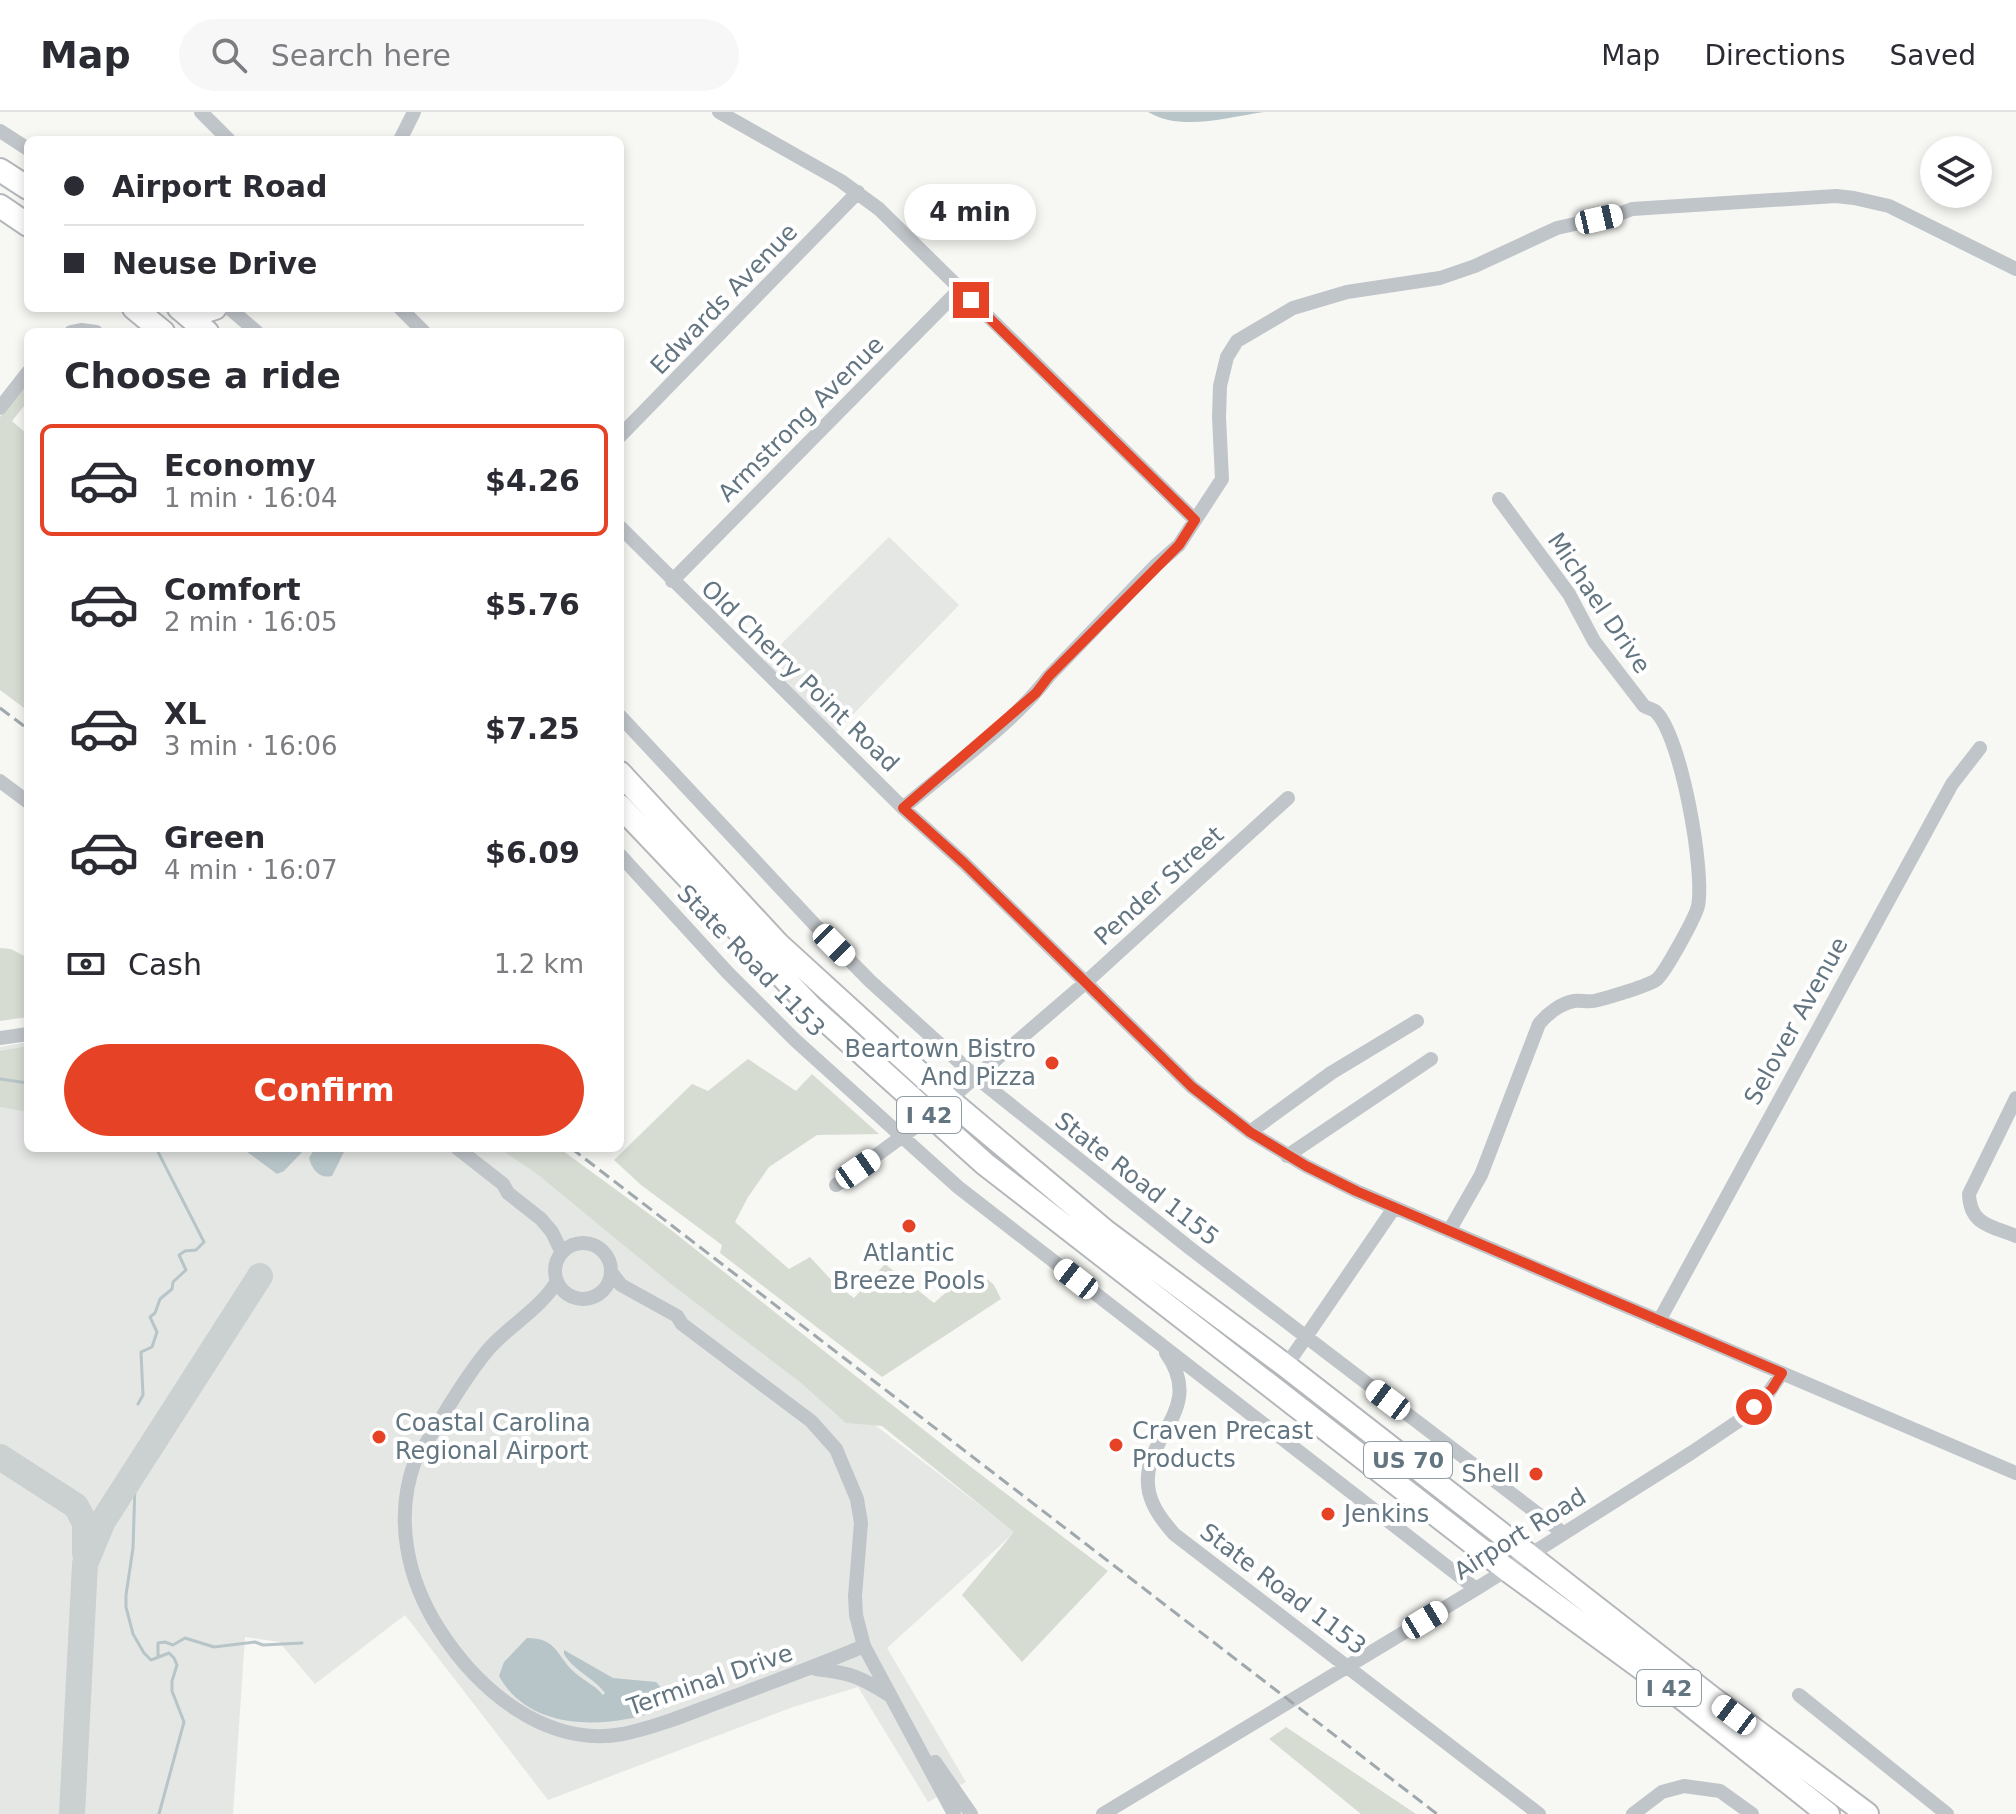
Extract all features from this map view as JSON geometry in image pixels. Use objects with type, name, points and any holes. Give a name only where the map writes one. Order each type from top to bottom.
[{"type":"highway","points":[[0,170],[24,185]]},
{"type":"highway","points":[[0,206],[24,222]]},
{"type":"highway","points":[[139,312],[158,328]]},
{"type":"highway","points":[[184,312],[202,328]]},
{"type":"highway","name":"US 70","points":[[624,777],[778,944],[949,1100],[1105,1231],[1286,1366],[1712,1698],[1867,1814]]},
{"type":"highway","name":"I 42","points":[[624,810],[813,1009],[997,1174],[1506,1569],[1677,1694],[1828,1814]]},
{"type":"street","points":[[201,112],[225,136]]},
{"type":"street","points":[[402,136],[414,112]]},
{"type":"street","points":[[719,112],[858,192],[1195,520]]},
{"type":"street","points":[[0,131],[24,146]]},
{"type":"street","name":"Edwards Avenue","points":[[624,432],[858,192]]},
{"type":"street","points":[[903,808],[1036,693],[1049,676],[1179,545],[1222,479],[1219,401],[1227,357],[1237,341],[1293,308],[1347,292],[1440,278],[1475,266],[1557,228],[1632,209],[1820,196],[1854,198],[1889,206],[2016,269]]},
{"type":"street","name":"Armstrong Avenue","points":[[672,581],[960,289]]},
{"type":"street","points":[[231,312],[252,328]]},
{"type":"street","points":[[404,312],[420,328]]},
{"type":"street","points":[[0,408],[24,377]]},
{"type":"street","name":"Michael Drive","points":[[1449,1231],[1481,1175],[1539,1024],[1553,1011],[1573,1001],[1598,1001],[1657,979],[1695,915],[1699,898],[1697,847],[1684,779],[1664,728],[1654,710],[1644,706],[1594,641],[1569,594],[1499,499]]},
{"type":"street","name":"Old Cherry Point Road","points":[[624,531],[903,808],[964,863],[1192,1087],[1250,1132],[1287,1156],[1394,1208],[2016,1473]]},
{"type":"street","name":"State Road 1155","points":[[624,720],[870,981],[977,1078],[1061,1147],[1563,1533]]},
{"type":"street","name":"Selover Avenue","points":[[1659,1321],[1952,784],[1980,748]]},
{"type":"street","points":[[0,781],[24,799]]},
{"type":"street","name":"Pender Street","points":[[949,1100],[1085,983],[1288,798]]},
{"type":"street","name":"State Road 1153","points":[[624,859],[784,1029],[902,1138],[978,1203],[1476,1589]]},
{"type":"street","points":[[1250,1132],[1331,1073],[1417,1021]]},
{"type":"street","points":[[0,1038],[24,1035]]},
{"type":"street","points":[[1287,1156],[1431,1059]]},
{"type":"street","points":[[2016,1098],[1969,1194],[1970,1210],[1977,1220],[2016,1236]]},
{"type":"street","points":[[836,1185],[930,1116]]},
{"type":"street","points":[[462,1152],[503,1184],[508,1193],[552,1232],[562,1253],[582,1243]]},
{"type":"street","points":[[503,1184],[514,1186],[569,1236],[599,1248],[610,1263],[611,1272],[606,1287],[594,1296],[577,1298],[557,1281]]},
{"type":"street","points":[[1286,1366],[1394,1208]]},
{"type":"street","name":"Terminal Drive","points":[[562,1253],[556,1266],[557,1281],[542,1302],[487,1351],[415,1461],[407,1495],[406,1545],[426,1611],[474,1673],[520,1714],[551,1728],[586,1736],[622,1734],[658,1725],[864,1646]]},
{"type":"street","points":[[611,1272],[621,1285],[677,1316],[682,1324],[811,1421],[836,1449],[851,1478],[859,1511],[860,1544],[855,1596],[864,1646],[951,1813]]},
{"type":"street","points":[[601,1292],[616,1293],[673,1324],[682,1324]]},
{"type":"street","name":"State Road 1153","points":[[1152,1337],[1169,1355],[1179,1376],[1177,1411],[1149,1462],[1149,1490],[1157,1513],[1174,1534],[1539,1814]]},
{"type":"street","name":"Airport Road","points":[[1103,1814],[1476,1589],[1740,1420],[1767,1395],[1782,1373]]},
{"type":"street","points":[[811,1668],[857,1676],[889,1696]]},
{"type":"street","points":[[1799,1695],[1947,1814]]},
{"type":"street","points":[[915,1742],[929,1754],[971,1814]]},
{"type":"street","points":[[1633,1814],[1662,1792],[1684,1786],[1720,1791],[1752,1814]]},
{"type":"shaded area","points":[[1148,112],[1264,112],[1190,122],[1161,118]]},
{"type":"shaded area","points":[[24,387],[24,406],[12,421],[24,432],[24,708],[0,690],[0,417]]},
{"type":"shaded area","points":[[889,537],[959,605],[836,732],[764,661]]},
{"type":"shaded area","points":[[0,948],[11,949],[24,956],[24,1018],[0,1021]]},
{"type":"shaded area","name":"Coastal Carolina Regional Airport","points":[[24,1043],[24,1152],[517,1152],[1015,1532],[887,1648],[966,1782],[928,1802],[858,1687],[793,1707],[548,1800],[405,1615],[315,1684],[279,1642],[245,1637],[233,1814],[0,1814],[0,1047]]},
{"type":"shaded area","points":[[24,1047],[24,1111],[0,1107],[0,1051]]},
{"type":"shaded area","points":[[748,1059],[796,1091],[812,1074],[879,1134],[817,1135],[769,1167],[748,1197],[735,1222],[789,1269],[810,1257],[835,1284],[854,1298],[885,1264],[934,1303],[960,1280],[978,1271],[994,1285],[1001,1299],[882,1377],[720,1253],[722,1245],[641,1185],[614,1160],[692,1084],[708,1091]]},
{"type":"shaded area","points":[[247,1152],[302,1152],[277,1174]]},
{"type":"shaded area","points":[[313,1152],[344,1152],[332,1176],[328,1177],[317,1173],[309,1158]]},
{"type":"shaded area","points":[[505,1152],[564,1152],[671,1230],[1108,1571],[1022,1662],[962,1595],[1014,1532],[882,1426],[846,1423],[800,1382],[671,1284],[537,1174]]},
{"type":"shaded area","points":[[527,1638],[550,1644],[572,1670],[603,1695],[605,1693],[600,1687],[569,1660],[564,1650],[613,1678],[656,1682],[664,1691],[664,1700],[648,1714],[609,1722],[573,1721],[538,1712],[510,1691],[499,1676],[504,1662]]},
{"type":"shaded area","points":[[1286,1727],[1416,1814],[1361,1814],[1269,1739]]},
{"type":"waterway","points":[[0,1079],[24,1082]]},
{"type":"waterway","points":[[138,1404],[143,1395],[141,1352],[152,1347],[157,1332],[150,1317],[155,1313],[160,1299],[172,1289],[173,1282],[186,1270],[179,1255],[196,1250],[204,1242],[158,1152]]},
{"type":"waterway","points":[[135,1485],[133,1548],[126,1607],[133,1634],[144,1653],[151,1660],[169,1653],[174,1658],[177,1665],[172,1691],[184,1722],[159,1814]]},
{"type":"waterway","points":[[158,1657],[158,1643],[173,1645],[185,1638],[214,1647],[255,1642],[263,1645],[302,1643]]},
{"type":"taxiway","points":[[72,1814],[85,1564],[103,1521],[260,1276]]},
{"type":"taxiway","points":[[0,1457],[76,1506],[85,1523],[85,1553]]},
{"type":"railway","points":[[0,708],[24,726]]},
{"type":"railway","points":[[576,1152],[1437,1814]]},
{"type":"place","name":"Beartown Bistro And Pizza","points":[[1052,1063]]},
{"type":"place","name":"Atlantic Breeze Pools","points":[[909,1226]]},
{"type":"place","name":"Coastal Carolina Regional Airport","points":[[379,1437]]},
{"type":"place","name":"Craven Precast Products","points":[[1116,1445]]},
{"type":"place","name":"Shell","points":[[1536,1474]]},
{"type":"place","name":"Jenkins","points":[[1328,1514]]},
{"type":"route","points":[[971,300],[1195,520],[1179,545],[1155,566],[1036,693],[903,808],[964,863],[1192,1087],[1235,1122],[1287,1156],[1356,1191],[1782,1373],[1772,1389],[1754,1407]]}]
